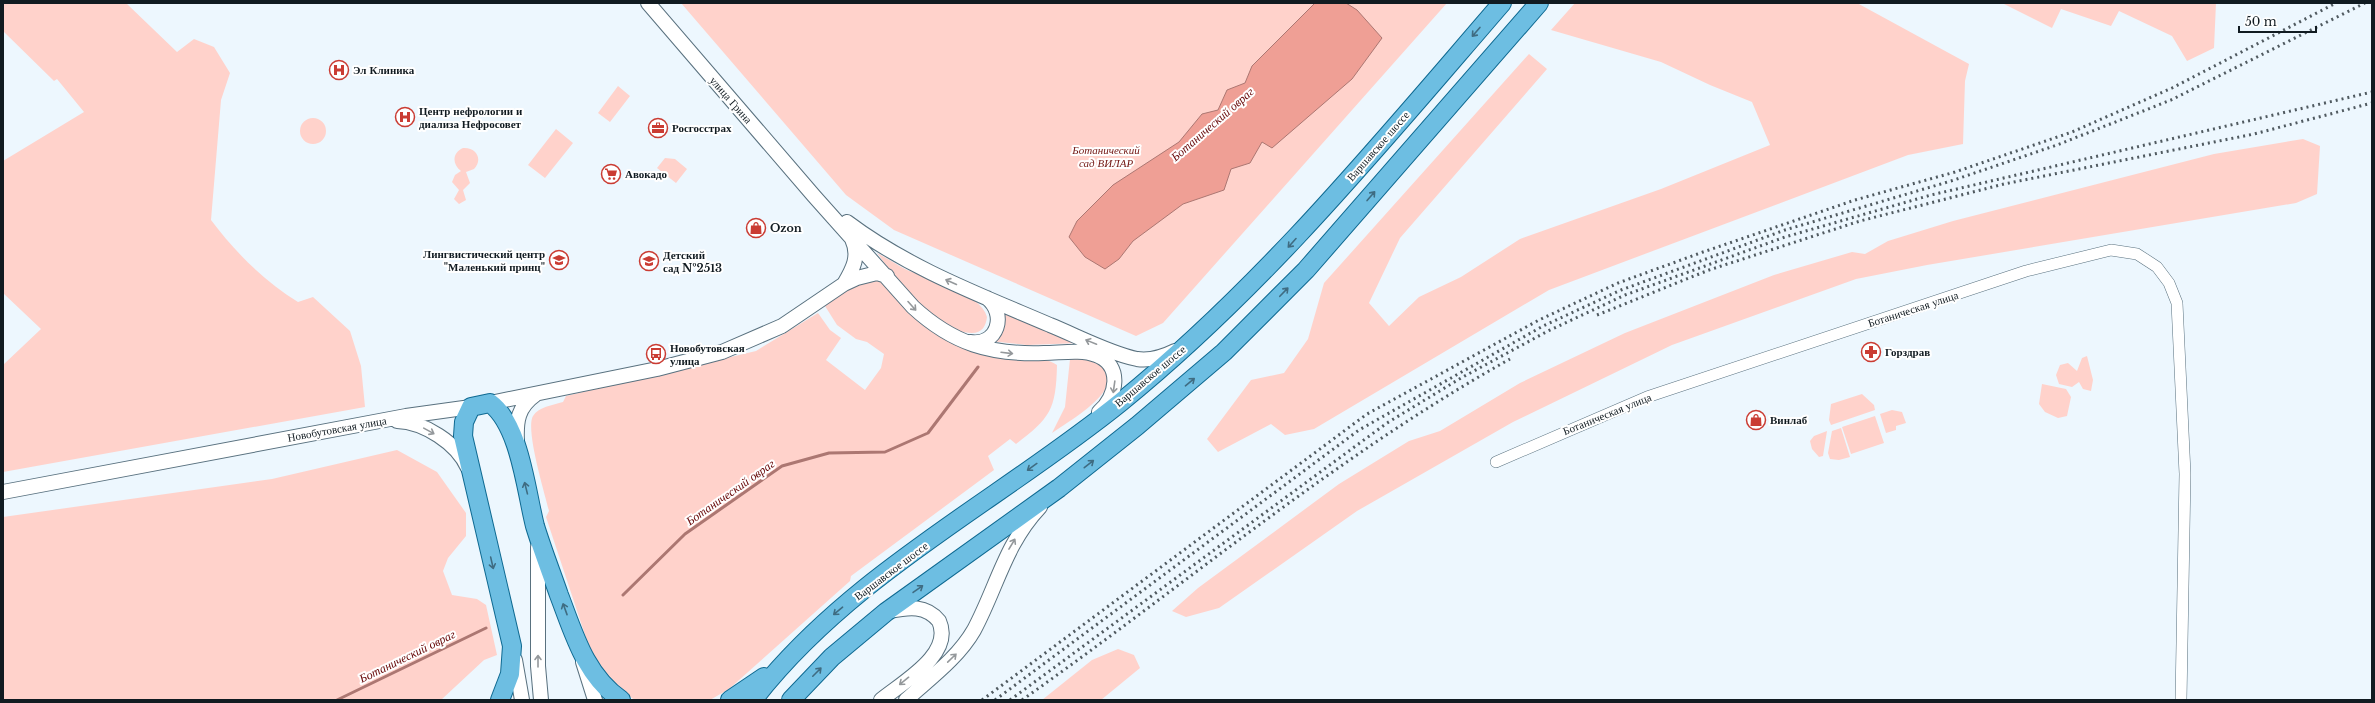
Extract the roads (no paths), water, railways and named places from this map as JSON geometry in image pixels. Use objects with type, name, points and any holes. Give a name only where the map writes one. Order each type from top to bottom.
[{"type":"main road","name":"Варшавское шоссе","points":[[753,700],[825,622],[860,593],[1120,403],[1201,333],[1260,276],[1318,214],[1502,3]]},
{"type":"main road","points":[[791,700],[832,656],[886,612],[1059,488],[1203,370],[1281,296],[1334,238],[1539,3]]},
{"type":"main road","points":[[490,403],[498,409],[505,419],[517,450],[535,525],[578,646],[593,672],[603,685],[621,700]]},
{"type":"main road","name":"Новобутовская улица","points":[[471,407],[490,403]]},
{"type":"main road","points":[[471,407],[466,415],[462,429],[473,484],[512,646],[510,674],[500,700]]},
{"type":"main road","points":[[730,700],[792,656]]},
{"type":"street","name":"улица Грина","points":[[648,3],[814,196],[856,234],[918,267],[987,298],[1136,358],[1148,360],[1163,357],[1176,351],[1201,333]]},
{"type":"street","name":"улица Грина","points":[[856,234],[870,257],[927,320],[956,338]]},
{"type":"street","points":[[844,284],[856,260],[856,234]]},
{"type":"street","name":"Ботаническая улица","points":[[1496,462],[1648,397],[2026,271],[2112,250],[2137,254],[2157,267],[2169,283],[2177,303],[2184,449],[2181,700]]},
{"type":"street","points":[[857,278],[864,269],[870,257]]},
{"type":"street","name":"Новобутовская улица","points":[[490,403],[536,395],[659,368],[737,347],[782,326],[844,284],[857,278],[877,273],[887,276]]},
{"type":"street","points":[[956,338],[975,343],[987,339],[993,335],[998,318],[994,303],[987,298]]},
{"type":"street","points":[[956,338],[973,346],[1006,353],[1085,353],[1096,354],[1107,362],[1114,378],[1111,398],[1105,407],[1064,444]]},
{"type":"street","points":[[517,450],[517,417],[521,408],[536,395]]},
{"type":"street","name":"Новобутовская улица","points":[[3,492],[378,421],[471,407]]},
{"type":"street","points":[[378,421],[403,421],[415,424],[438,436],[459,453],[465,462],[473,484]]},
{"type":"street","points":[[906,700],[955,655],[968,640],[980,618],[1011,545],[1036,512],[1059,488]]},
{"type":"street","points":[[535,525],[539,564],[538,666],[542,700]]},
{"type":"street","points":[[881,700],[935,655],[943,639],[939,621],[925,610],[906,607],[886,612]]},
{"type":"street","points":[[512,646],[522,700]]},
{"type":"street","points":[[578,646],[595,700]]},
{"type":"water","points":[[1315,3],[1346,3],[1357,10],[1382,38],[1352,79],[1272,148],[1262,142],[1250,163],[1231,169],[1224,190],[1183,204],[1133,241],[1119,259],[1105,269],[1085,257],[1069,237],[1077,221],[1113,185],[1179,142],[1202,114],[1218,110],[1227,90],[1245,83],[1252,66]]},
{"type":"waterway","name":"Ботанический овраг","points":[[623,595],[685,534],[782,466],[829,453],[885,452],[928,433],[978,367]]},
{"type":"waterway","name":"Ботанический овраг","points":[[337,700],[486,628]]},
{"type":"railway","points":[[982,700],[1367,414],[1539,320],[1618,283],[1703,252],[1855,200],[1955,172],[2072,132],[2172,88],[2336,3]]},
{"type":"railway","points":[[995,700],[1359,430],[1543,326],[1621,290],[1785,230],[1951,181],[2057,145],[2171,100],[2365,3]]},
{"type":"railway","points":[[1010,700],[1387,423],[1461,378],[1548,331],[1625,295],[1785,237],[1931,195],[2372,92]]},
{"type":"railway","points":[[1597,315],[1709,270],[1860,221],[2004,184],[2254,134],[2372,103]]},
{"type":"railway","points":[[1022,700],[1322,479],[1383,437],[1510,359]]},
{"type":"place","name":"Эл Клиника","points":[[339,70]]},
{"type":"place","name":"Центр нефрологии и диализа Нефросовет","points":[[405,117]]},
{"type":"place","name":"Росгосстрах","points":[[658,128]]},
{"type":"place","name":"Авокадо","points":[[611,174]]},
{"type":"place","name":"Ozon","points":[[756,228]]},
{"type":"place","name":"Лингвистический центр \"Маленький принц\"","points":[[559,260]]},
{"type":"place","name":"Детский сад №2513","points":[[649,261]]},
{"type":"place","name":"Горздрав","points":[[1871,352]]},
{"type":"place","name":"Новобутовская улица","points":[[656,354]]},
{"type":"place","name":"Винлаб","points":[[1756,420]]},
{"type":"park label","name":"Ботанический сад ВИЛАР","points":[[1106,156]]}]
